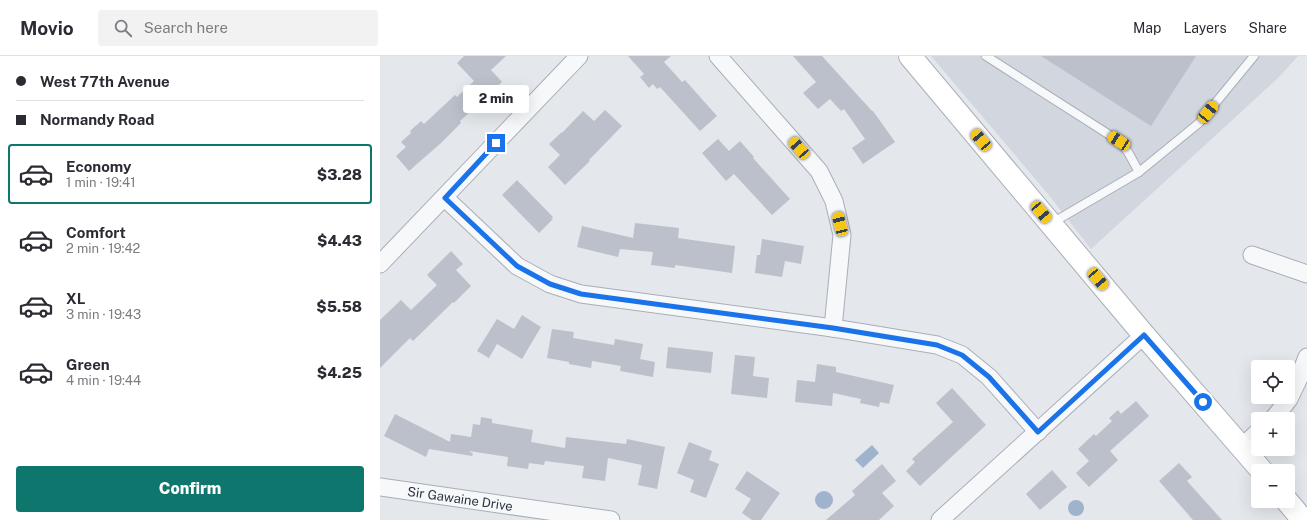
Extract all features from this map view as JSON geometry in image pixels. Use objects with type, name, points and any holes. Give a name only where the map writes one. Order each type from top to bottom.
[{"type":"street","points":[[380,264],[445,198],[579,56]]},
{"type":"street","points":[[718,56],[819,171],[834,201],[842,235],[833,328]]},
{"type":"street","points":[[910,56],[1144,335],[1256,464]]},
{"type":"street","points":[[445,198],[517,266],[550,284],[581,294],[833,328],[937,345],[962,355],[989,377],[1038,432]]},
{"type":"street","points":[[1252,255],[1307,274]]},
{"type":"street","points":[[940,520],[1144,335]]},
{"type":"street","points":[[1278,412],[1289,399],[1307,357]]},
{"type":"street","points":[[1242,446],[1251,438]]},
{"type":"street","name":"Sir Gawaine Drive","points":[[380,487],[611,520]]},
{"type":"street","points":[[1294,508],[1303,520]]},
{"type":"lane","points":[[986,56],[1119,141],[1128,152],[1139,172]]},
{"type":"lane","points":[[1051,223],[1139,172],[1199,123],[1254,56]]},
{"type":"shaded area","points":[[931,56],[1298,56],[1280,76],[1091,249],[1048,194]]},
{"type":"water","points":[[872,445],[879,453],[863,468],[855,460]]},
{"type":"water","points":[[824,491],[830,494],[833,500],[830,506],[824,509],[818,506],[815,500],[818,494]]},
{"type":"water","points":[[1076,500],[1082,502],[1084,508],[1082,514],[1076,516],[1070,514],[1068,508],[1070,502]]},
{"type":"building","points":[[464,56],[506,56],[491,70],[502,82],[460,121],[461,123],[441,143],[409,171],[396,156],[406,147],[401,142],[421,121],[424,124],[455,95],[457,97],[474,81],[457,63]]},
{"type":"building","points":[[628,56],[671,56],[664,62],[682,82],[685,80],[717,116],[700,131],[660,87],[657,89],[653,84],[649,88],[640,77],[644,74]]},
{"type":"building","points":[[793,56],[822,56],[873,111],[895,142],[863,164],[852,148],[865,139],[844,109],[841,111],[830,99],[818,109],[803,93],[816,82]]},
{"type":"building","points":[[1041,56],[1196,56],[1151,126]]},
{"type":"building","points":[[605,110],[622,126],[589,160],[590,161],[565,185],[548,167],[560,155],[549,144],[583,111],[594,121]]},
{"type":"building","points":[[718,139],[729,151],[740,141],[754,157],[753,158],[790,199],[772,215],[734,174],[726,181],[702,153]]},
{"type":"building","points":[[517,180],[553,217],[551,219],[553,219],[539,233],[502,195]]},
{"type":"building","points":[[635,223],[679,228],[678,238],[735,246],[732,273],[675,265],[675,268],[651,265],[653,252],[620,249],[618,257],[577,247],[582,226],[633,238]]},
{"type":"building","points":[[762,239],[804,246],[801,264],[785,261],[782,277],[755,273],[757,255],[760,255]]},
{"type":"building","points":[[451,251],[463,264],[456,270],[471,286],[413,341],[410,338],[380,368],[380,320],[401,300],[411,310],[437,285],[427,275]]},
{"type":"building","points":[[522,315],[541,327],[522,359],[497,344],[489,358],[477,351],[497,319],[514,329]]},
{"type":"building","points":[[552,329],[574,332],[573,338],[614,345],[615,339],[643,344],[640,359],[655,362],[653,377],[620,371],[621,366],[592,361],[591,368],[547,358]]},
{"type":"building","points":[[668,347],[713,352],[711,373],[666,368]]},
{"type":"building","points":[[735,355],[755,357],[753,376],[769,378],[767,398],[731,394]]},
{"type":"building","points":[[817,364],[836,367],[836,372],[894,385],[889,404],[880,402],[879,407],[860,403],[861,399],[833,393],[832,406],[795,402],[797,380],[815,382]]},
{"type":"building","points":[[952,388],[986,425],[920,486],[906,471],[915,462],[912,459],[953,422],[936,403]]},
{"type":"building","points":[[1136,401],[1149,416],[1110,451],[1118,460],[1089,487],[1076,473],[1089,461],[1078,449],[1094,434],[1096,436],[1112,421],[1109,418],[1118,410],[1121,414]]},
{"type":"building","points":[[395,414],[450,442],[451,434],[471,437],[473,424],[480,425],[481,417],[492,419],[492,423],[533,430],[531,442],[565,448],[566,437],[626,444],[627,439],[665,447],[657,489],[638,485],[642,465],[608,458],[605,481],[582,478],[584,466],[545,461],[544,465],[529,463],[528,469],[507,466],[508,457],[469,451],[473,454],[472,456],[429,449],[426,457],[384,436]]},
{"type":"building","points":[[689,442],[712,451],[709,460],[719,464],[706,498],[690,492],[694,480],[677,473]]},
{"type":"building","points":[[1179,463],[1192,477],[1187,481],[1222,520],[1193,520],[1159,481]]},
{"type":"building","points":[[882,464],[896,481],[882,493],[894,506],[879,520],[826,520],[855,495],[852,491]]},
{"type":"building","points":[[1052,470],[1067,487],[1040,510],[1026,494]]},
{"type":"building","points":[[747,471],[780,493],[761,520],[752,520],[742,513],[751,499],[735,489]]},
{"type":"route","points":[[496,143],[445,198],[517,266],[550,284],[581,294],[833,328],[937,345],[962,355],[989,377],[1038,432],[1144,335],[1203,402]]}]
